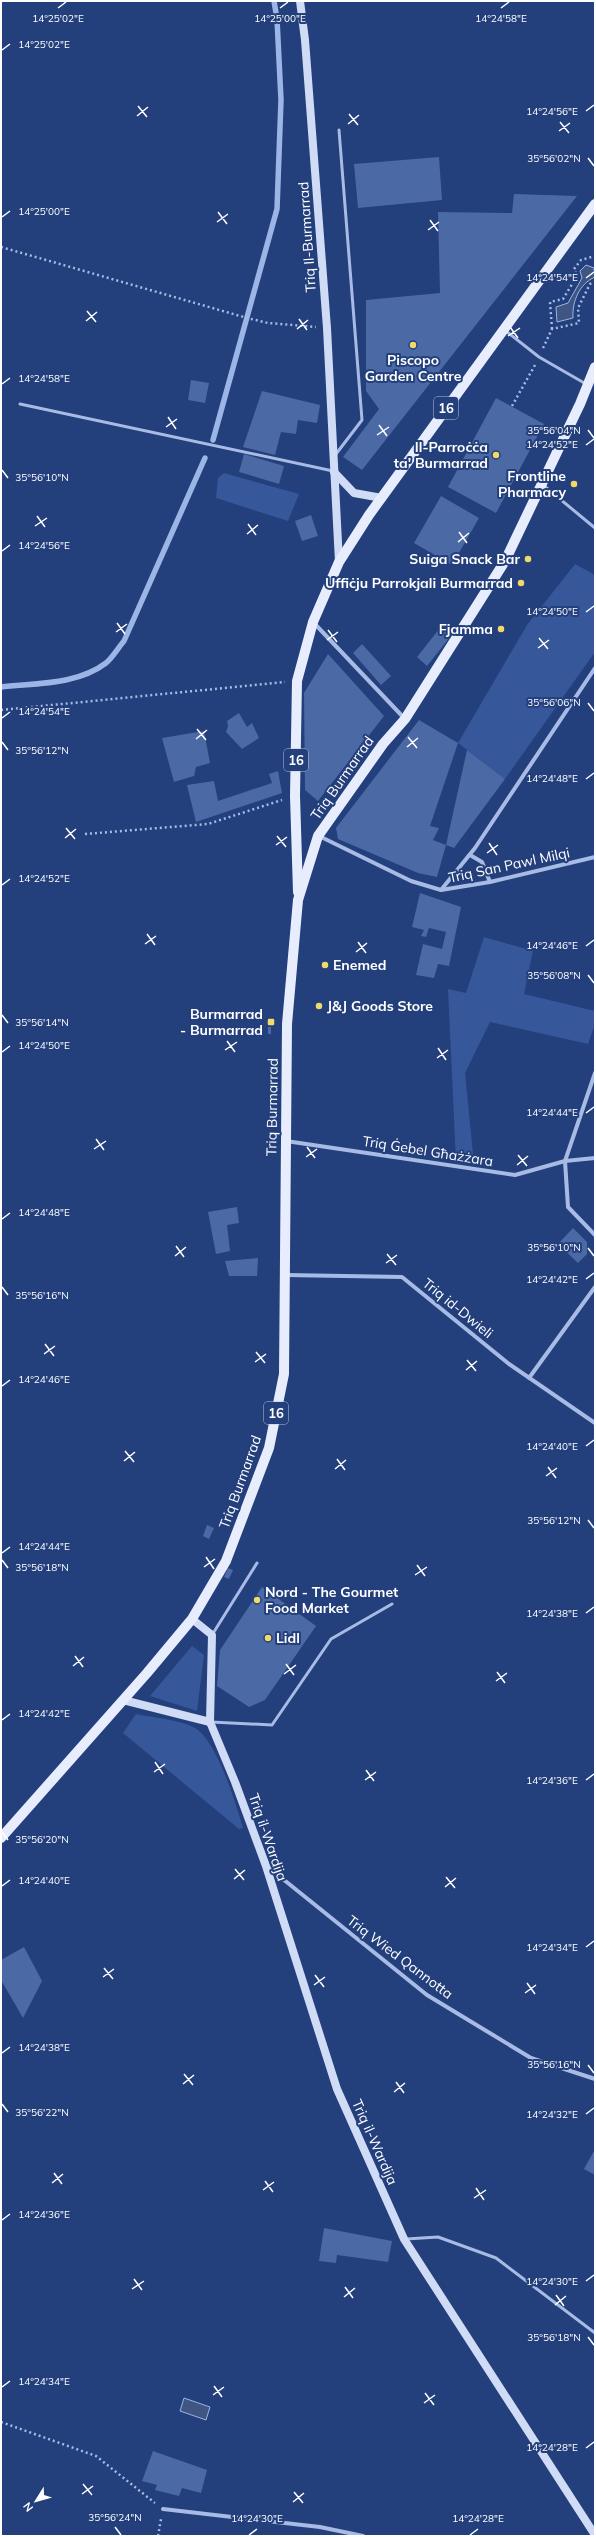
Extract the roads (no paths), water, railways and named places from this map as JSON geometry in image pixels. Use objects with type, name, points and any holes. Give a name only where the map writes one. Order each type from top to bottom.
[{"type":"main road","name":"16","points":[[298,900],[295,796],[297,681],[313,622],[339,562],[382,498],[503,328],[595,204]]},
{"type":"main road","name":"Triq Burmarrad","points":[[1,1838],[192,1620],[226,1560],[268,1448],[284,1374],[287,1024],[298,900],[318,836],[383,744],[405,719],[505,561],[588,385],[595,367]]},
{"type":"street","name":"Triq Il-Burmarrad","points":[[300,1],[305,40],[327,328],[339,562]]},
{"type":"street","points":[[334,472],[354,493],[382,498]]},
{"type":"street","points":[[313,622],[405,719]]},
{"type":"street","points":[[441,890],[470,855],[595,668]]},
{"type":"street","name":"Triq San Pawl Milqi","points":[[318,836],[411,882],[441,890],[490,882],[595,857]]},
{"type":"street","points":[[470,855],[482,862],[490,882]]},
{"type":"street","points":[[595,1073],[565,1161],[568,1207],[595,1235]]},
{"type":"street","name":"Triq Ġebel Għażżara","points":[[286,1141],[515,1175],[565,1161],[595,1158]]},
{"type":"street","name":"Triq id-Dwieli","points":[[286,1276],[402,1277],[509,1364],[595,1423]]},
{"type":"street","points":[[529,1378],[595,1287]]},
{"type":"street","points":[[192,1620],[212,1635]]},
{"type":"street","name":"Triq il-Wardija","points":[[212,1635],[210,1722],[235,1782],[266,1866],[337,2090],[404,2239],[595,2535]]},
{"type":"street","points":[[123,1700],[210,1722]]},
{"type":"street","name":"Triq Wied Qannotta","points":[[266,1866],[427,1995],[532,2058],[595,2079]]},
{"type":"street","points":[[163,2509],[320,2527],[363,2536]]},
{"type":"lane","points":[[333,457],[362,420],[339,130]]},
{"type":"lane","points":[[503,328],[539,357],[588,385]]},
{"type":"lane","points":[[20,404],[334,472]]},
{"type":"lane","points":[[542,484],[595,528]]},
{"type":"lane","points":[[212,1635],[257,1563]]},
{"type":"lane","points":[[210,1722],[272,1725],[331,1639],[392,1604]]},
{"type":"lane","points":[[404,2239],[438,2237],[496,2258],[595,2333]]},
{"type":"waterway","points":[[213,440],[277,209],[281,100],[277,19],[274,1]]},
{"type":"waterway","points":[[1,687],[56,682],[69,679],[95,670],[111,658],[124,641],[205,458]]},
{"type":"place","name":"Piscopo Garden Centre","points":[[413,345]]},
{"type":"place","name":"Il-Parroċċa ta' Burmarrad","points":[[496,455]]},
{"type":"place","name":"Frontline Pharmacy","points":[[574,484]]},
{"type":"place","name":"Suiga Snack Bar","points":[[528,559]]},
{"type":"place","name":"Uffiċju Parrokjali Burmarrad","points":[[521,583]]},
{"type":"place","name":"Fjamma","points":[[501,629]]},
{"type":"place","name":"Enemed","points":[[325,965]]},
{"type":"place","name":"J&J Goods Store","points":[[319,1006]]},
{"type":"place","name":"Burmarrad - Burmarrad","points":[[271,1022]]},
{"type":"place","name":"Nord - The Gourmet Food Market","points":[[257,1600]]},
{"type":"place","name":"Lidl","points":[[268,1638]]}]
